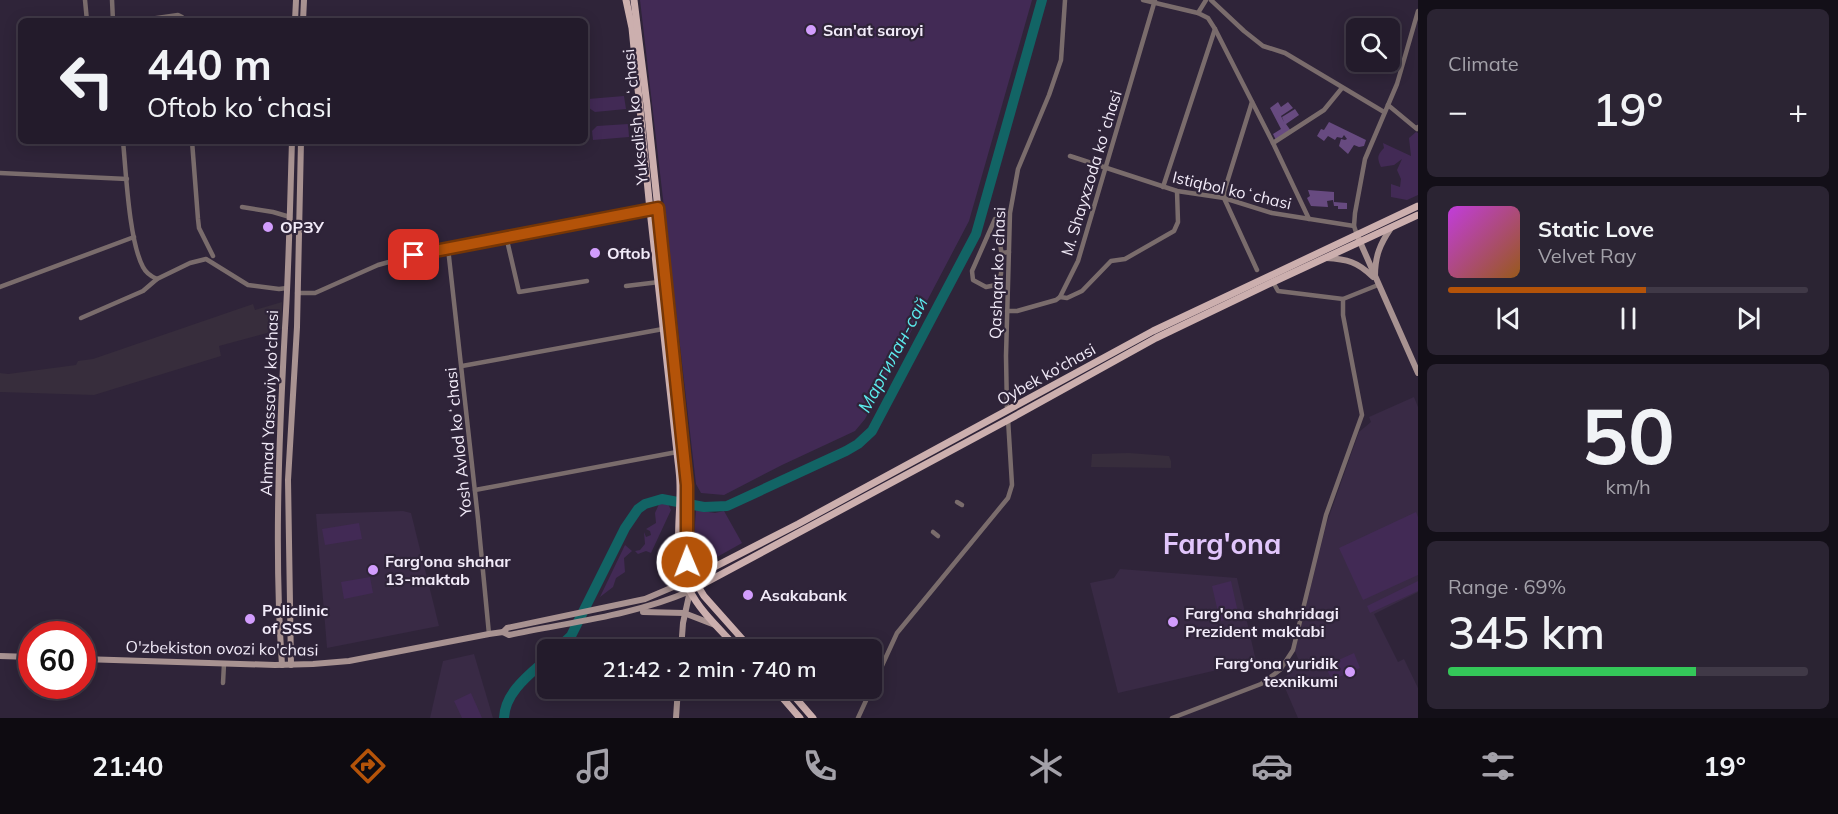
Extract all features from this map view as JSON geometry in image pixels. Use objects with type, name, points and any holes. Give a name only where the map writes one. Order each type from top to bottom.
[{"type":"main road","points":[[295,18],[296,0]]},
{"type":"main road","points":[[303,18],[304,0]]},
{"type":"main road","name":"Yuksalish koʻchasi","points":[[626,0],[632,28],[654,209],[684,484],[687,562],[698,587],[743,639]]},
{"type":"main road","name":"Yuksalish koʻchasi","points":[[634,0],[641,49],[658,282],[677,452],[684,484]]},
{"type":"main road","name":"Ahmad Yassaviy ko'chasi","points":[[282,665],[279,626],[279,490],[292,144]]},
{"type":"main road","name":"Ahmad Yassaviy ko'chasi","points":[[291,665],[288,480],[297,293],[301,144]]},
{"type":"main road","name":"Oybek ko‘chasi","points":[[693,578],[798,524],[1153,331],[1358,238],[1418,206]]},
{"type":"main road","name":"Oybek ko‘chasi","points":[[698,587],[1156,338],[1326,258],[1358,238],[1390,228],[1418,215]]},
{"type":"main road","points":[[1377,282],[1376,254],[1390,228]]},
{"type":"main road","points":[[1358,238],[1418,373]]},
{"type":"main road","points":[[1326,258],[1355,262],[1377,282]]},
{"type":"main road","name":"Yuksalish koʻchasi","points":[[684,509],[678,551],[685,582],[729,639]]},
{"type":"main road","name":"O'zbekiston ovozi ko'chasi","points":[[503,632],[507,628],[645,599],[693,578]]},
{"type":"main road","name":"O'zbekiston ovozi ko'chasi","points":[[96,659],[282,665],[349,661],[489,634],[503,632],[509,635],[631,612],[666,601],[698,587]]},
{"type":"main road","points":[[682,639],[684,613],[690,591]]},
{"type":"main road","points":[[631,612],[684,613],[717,626]]},
{"type":"main road","points":[[0,656],[18,657]]},
{"type":"main road","points":[[676,718],[677,699]]},
{"type":"main road","points":[[784,699],[800,718]]},
{"type":"main road","points":[[797,699],[813,718]]},
{"type":"street","points":[[85,0],[87,18]]},
{"type":"street","points":[[112,0],[113,18]]},
{"type":"street","name":"Qashqar koʻchasi","points":[[858,718],[897,633],[1008,498],[1012,485],[1007,411],[1010,213],[1018,169],[1061,60],[1065,0]]},
{"type":"street","points":[[1143,0],[1198,13],[1208,18],[1273,143],[1309,219]]},
{"type":"street","points":[[1198,13],[1206,0]]},
{"type":"street","points":[[1211,0],[1263,46],[1285,52],[1384,112]]},
{"type":"street","name":"M. Shayxzoda koʻchasi","points":[[1060,297],[1078,261],[1154,2]]},
{"type":"street","points":[[1358,238],[1354,225],[1365,159],[1398,84],[1418,11]]},
{"type":"street","points":[[157,18],[178,15],[182,18]]},
{"type":"street","points":[[1163,187],[1215,29]]},
{"type":"street","points":[[1273,143],[1324,110],[1342,88]]},
{"type":"street","points":[[1252,102],[1224,198],[1257,270]]},
{"type":"street","points":[[1388,105],[1418,129]]},
{"type":"street","points":[[123,144],[134,237],[142,265],[150,276],[157,279]]},
{"type":"street","points":[[192,144],[199,228],[213,256]]},
{"type":"street","name":"Istiqbol koʻchasi","points":[[1070,156],[1177,191],[1224,198],[1272,213],[1354,225]]},
{"type":"street","points":[[0,173],[127,179]]},
{"type":"street","points":[[1007,311],[1017,311],[1060,297],[1067,298],[1082,291],[1112,260],[1125,259],[1174,231],[1179,222],[1177,191]]},
{"type":"street","points":[[242,207],[273,212],[290,218]]},
{"type":"street","points":[[297,293],[315,293],[378,265],[414,255],[654,209]]},
{"type":"street","points":[[995,219],[1000,219],[1002,223],[999,241],[1002,253],[1001,274],[996,285],[986,287],[973,280],[972,271],[995,219]]},
{"type":"street","points":[[506,236],[519,292],[587,281]]},
{"type":"street","points":[[0,287],[134,237]]},
{"type":"street","name":"Yosh Avlod koʻchasi","points":[[448,248],[489,634]]},
{"type":"street","points":[[1002,253],[1009,252]]},
{"type":"street","points":[[81,318],[143,291],[157,279],[190,263],[206,259],[248,285],[287,288]]},
{"type":"street","points":[[626,286],[658,282]]},
{"type":"street","points":[[1273,282],[1278,291],[1343,300],[1377,282]]},
{"type":"street","points":[[1172,718],[1261,684],[1280,670],[1293,650],[1326,515],[1362,416],[1342,315],[1343,300]]},
{"type":"street","points":[[462,366],[663,329]]},
{"type":"street","points":[[475,490],[677,452]]},
{"type":"street","points":[[574,471],[576,478]]},
{"type":"street","points":[[223,683],[224,664]]},
{"type":"shaded area","points":[[640,0],[1032,0],[969,221],[865,419],[855,431],[724,495],[701,493],[696,484]]},
{"type":"shaded area","points":[[624,96],[626,109],[595,112],[589,108],[588,99]]},
{"type":"shaded area","points":[[1278,102],[1281,107],[1288,102],[1293,108],[1281,116],[1284,122],[1282,117],[1295,109],[1299,115],[1286,124],[1291,131],[1276,140],[1273,134],[1281,129],[1270,108]]},
{"type":"shaded area","points":[[1329,122],[1366,140],[1364,146],[1354,145],[1348,154],[1339,146],[1341,139],[1347,139],[1344,135],[1335,140],[1328,136],[1324,141],[1317,136]]},
{"type":"shaded area","points":[[628,124],[629,137],[593,140],[592,131],[597,126]]},
{"type":"shaded area","points":[[1416,132],[1418,133],[1418,195],[1407,200],[1391,197],[1391,184],[1400,187],[1401,179],[1397,170],[1402,159],[1394,165],[1381,167],[1378,157],[1384,148],[1383,143],[1411,156],[1409,138]]},
{"type":"shaded area","points":[[1308,190],[1334,192],[1334,202],[1347,203],[1347,209],[1338,209],[1338,206],[1334,206],[1333,200],[1327,201],[1328,207],[1311,206],[1307,198],[1310,196]]},
{"type":"shaded area","points":[[282,302],[282,329],[219,346],[221,356],[94,395],[0,392],[0,373],[8,374],[76,365],[78,361],[93,359],[253,304],[255,310]]},
{"type":"shaded area","points":[[1414,397],[1418,407],[1418,592],[1374,614],[1398,662],[1404,659],[1418,688],[1418,718],[1298,718],[1282,681],[1299,661],[1295,651],[1326,525],[1359,432],[1371,422],[1369,417]]},
{"type":"shaded area","points":[[1129,453],[1169,456],[1171,468],[1091,467],[1092,454]]},
{"type":"shaded area","points":[[659,504],[668,504],[671,510],[651,553],[646,551],[638,554],[635,551],[640,550],[645,544],[644,532],[646,537],[651,535],[646,529],[656,523],[655,513]]},
{"type":"shaded area","points":[[696,510],[715,513],[724,511],[742,543],[710,561],[700,561],[693,552]]},
{"type":"shaded area","name":"Farg'ona shahar 13-maktab","points":[[403,511],[411,513],[439,626],[327,648],[316,514]]},
{"type":"shaded area","points":[[1416,512],[1418,517],[1418,575],[1363,600],[1339,548]]},
{"type":"shaded area","points":[[359,523],[362,539],[325,545],[322,529]]},
{"type":"shaded area","points":[[625,545],[632,551],[624,558],[625,572],[616,578],[613,587],[600,597]]},
{"type":"shaded area","name":"Farg'ona shahridagi Prezident maktabi","points":[[1120,569],[1237,578],[1256,661],[1118,693],[1090,583],[1114,578]]},
{"type":"shaded area","points":[[370,577],[373,593],[344,599],[341,582]]},
{"type":"shaded area","points":[[1231,581],[1239,617],[1220,621],[1212,586]]},
{"type":"shaded area","points":[[1418,581],[1418,591],[1370,613],[1367,606]]},
{"type":"shaded area","points":[[1354,653],[1360,668],[1332,680],[1325,666]]},
{"type":"shaded area","points":[[474,654],[493,718],[430,718],[443,661]]},
{"type":"shaded area","points":[[471,693],[482,718],[462,718],[454,701]]},
{"type":"waterway","name":"Маргилан-сай","points":[[568,639],[625,528],[638,509],[645,504],[662,499],[704,507],[727,506],[846,451],[872,431],[976,234],[1042,0]]},
{"type":"waterway","name":"Маргилан-сай","points":[[504,718],[505,709],[514,692],[537,668]]},
{"type":"place","name":"San'at saroyi","points":[[811,30]]},
{"type":"place","name":"ОРЗУ","points":[[268,227]]},
{"type":"place","name":"Oftob","points":[[595,253]]},
{"type":"place","name":"Farg'ona shahar 13-maktab","points":[[373,570]]},
{"type":"place","name":"Asakabank","points":[[748,595]]},
{"type":"place","name":"Policlinic of SSS","points":[[250,619]]},
{"type":"place","name":"Farg'ona shahridagi Prezident maktabi","points":[[1173,622]]},
{"type":"place","name":"Farg‘ona yuridik texnikumi","points":[[1350,672]]},
{"type":"district","name":"Farg'ona","points":[[1222,544]]},
{"type":"route","points":[[414,255],[658,208],[687,485],[687,562]]}]
